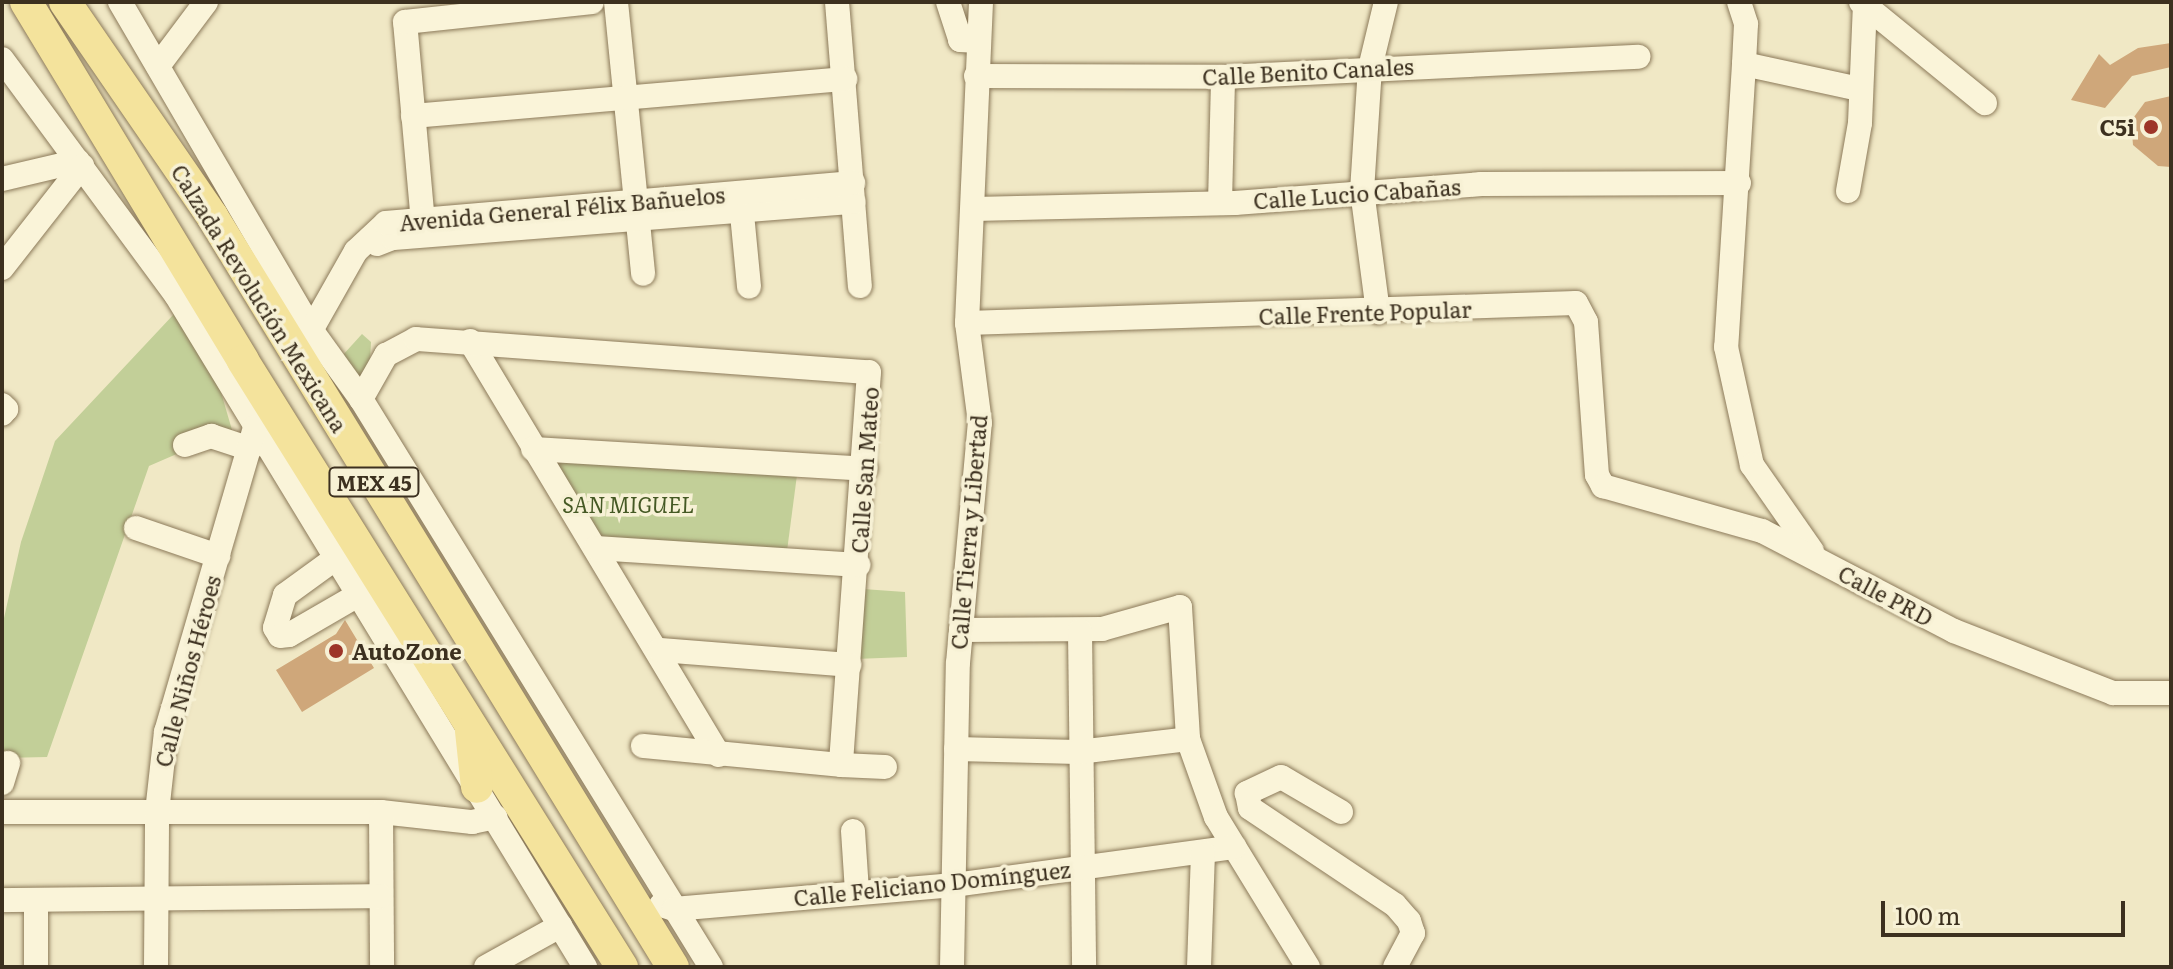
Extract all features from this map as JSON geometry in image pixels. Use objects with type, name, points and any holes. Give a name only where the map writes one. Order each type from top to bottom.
[{"type":"main road","points":[[4,2],[73,81]]},
{"type":"main road","name":"Calzada Revolución Mexicana","points":[[26,2],[73,81],[186,291],[470,723],[622,967]]},
{"type":"main road","name":"Calzada Revolución Mexicana","points":[[65,2],[308,351],[673,967]]},
{"type":"main road","points":[[84,2],[136,103]]},
{"type":"main road","points":[[470,723],[477,787]]},
{"type":"street","points":[[120,2],[158,66],[308,351],[361,399],[711,967]]},
{"type":"street","points":[[158,66],[206,2]]},
{"type":"street","points":[[423,226],[405,22],[592,2]]},
{"type":"street","points":[[616,2],[643,274]]},
{"type":"street","points":[[837,2],[860,286]]},
{"type":"street","points":[[948,2],[960,40],[979,41]]},
{"type":"street","name":"Calle Tierra y Libertad","points":[[952,967],[961,630],[980,423],[967,323],[981,2]]},
{"type":"street","points":[[1378,312],[1362,191],[1370,68],[1386,2]]},
{"type":"street","points":[[1739,2],[1746,24],[1737,136],[1739,183],[1726,347],[1752,465],[1819,559]]},
{"type":"street","points":[[1848,191],[1860,89],[1863,4]]},
{"type":"street","points":[[1863,4],[1985,103]]},
{"type":"street","name":"Calle Benito Canales","points":[[976,76],[1223,77],[1639,57]]},
{"type":"street","points":[[1744,64],[1860,89]]},
{"type":"street","points":[[6,72],[186,291],[252,438],[336,558],[585,967]]},
{"type":"street","points":[[1220,203],[1223,77]]},
{"type":"street","points":[[413,116],[845,79]]},
{"type":"street","points":[[2,179],[80,163]]},
{"type":"street","points":[[2,268],[80,163]]},
{"type":"street","name":"Calle Lucio Cabañas","points":[[974,209],[1220,203],[1362,191],[1582,181],[1739,183]]},
{"type":"street","name":"Avenida General Félix Bañuelos","points":[[308,351],[374,238],[423,226],[854,192]]},
{"type":"street","points":[[741,201],[749,287]]},
{"type":"street","name":"Calle Frente Popular","points":[[967,323],[1378,312],[1576,303],[1586,322],[1597,475],[1603,486]]},
{"type":"street","name":"Calle San Mateo","points":[[361,399],[386,355],[398,345],[416,339],[862,368],[872,381],[841,765]]},
{"type":"street","points":[[470,341],[533,449],[660,650],[719,755]]},
{"type":"street","points":[[185,445],[211,436],[252,438]]},
{"type":"street","name":"Calle Niños Héroes","points":[[156,967],[157,812],[166,732],[252,438]]},
{"type":"street","points":[[533,449],[865,469]]},
{"type":"street","name":"Calle PRD","points":[[1603,486],[1762,531],[1954,631],[2113,693],[2171,693]]},
{"type":"street","points":[[136,528],[218,556]]},
{"type":"street","points":[[596,548],[858,565]]},
{"type":"street","points":[[336,558],[285,595],[275,628],[280,636],[289,635],[358,595]]},
{"type":"street","points":[[961,630],[1080,631],[1124,625],[1180,607],[1188,739],[1216,817],[1308,967]]},
{"type":"street","points":[[1080,631],[1078,752],[1084,967]]},
{"type":"street","points":[[660,650],[849,665]]},
{"type":"street","points":[[956,749],[1078,752],[1188,739]]},
{"type":"street","points":[[643,746],[885,767]]},
{"type":"street","points":[[1341,812],[1281,777],[1247,793],[1250,808],[1402,913],[1413,933],[1395,967]]},
{"type":"street","points":[[2,812],[381,812],[472,822],[495,817]]},
{"type":"street","points":[[381,812],[382,967]]},
{"type":"street","points":[[853,831],[857,892]]},
{"type":"street","name":"Calle Feliciano Domínguez","points":[[630,897],[674,909],[954,885],[1234,847]]},
{"type":"street","points":[[1199,967],[1203,853]]},
{"type":"street","points":[[2,900],[380,896]]},
{"type":"street","points":[[36,901],[36,967]]},
{"type":"street","points":[[486,967],[560,926]]},
{"type":"green space","points":[[174,314],[218,382],[232,430],[149,466],[47,757],[2,758],[2,627],[21,542],[55,441]]},
{"type":"green space","points":[[362,334],[371,342],[370,361],[360,377],[342,356]]},
{"type":"green space","name":"SAN MIGUEL","points":[[554,462],[797,475],[787,551],[596,541]]},
{"type":"green space","points":[[863,589],[905,592],[907,657],[855,659]]},
{"type":"building","points":[[2171,43],[2171,67],[2132,76],[2105,108],[2071,100],[2099,54],[2110,65],[2138,48]]},
{"type":"building","name":"C5i","points":[[2171,96],[2171,167],[2158,166],[2133,145],[2131,121],[2145,102]]},
{"type":"building","name":"AutoZone","points":[[345,620],[374,668],[302,712],[276,670],[336,634]]},
{"type":"place","name":"C5i","points":[[2151,127]]},
{"type":"place","name":"AutoZone","points":[[336,651]]}]
